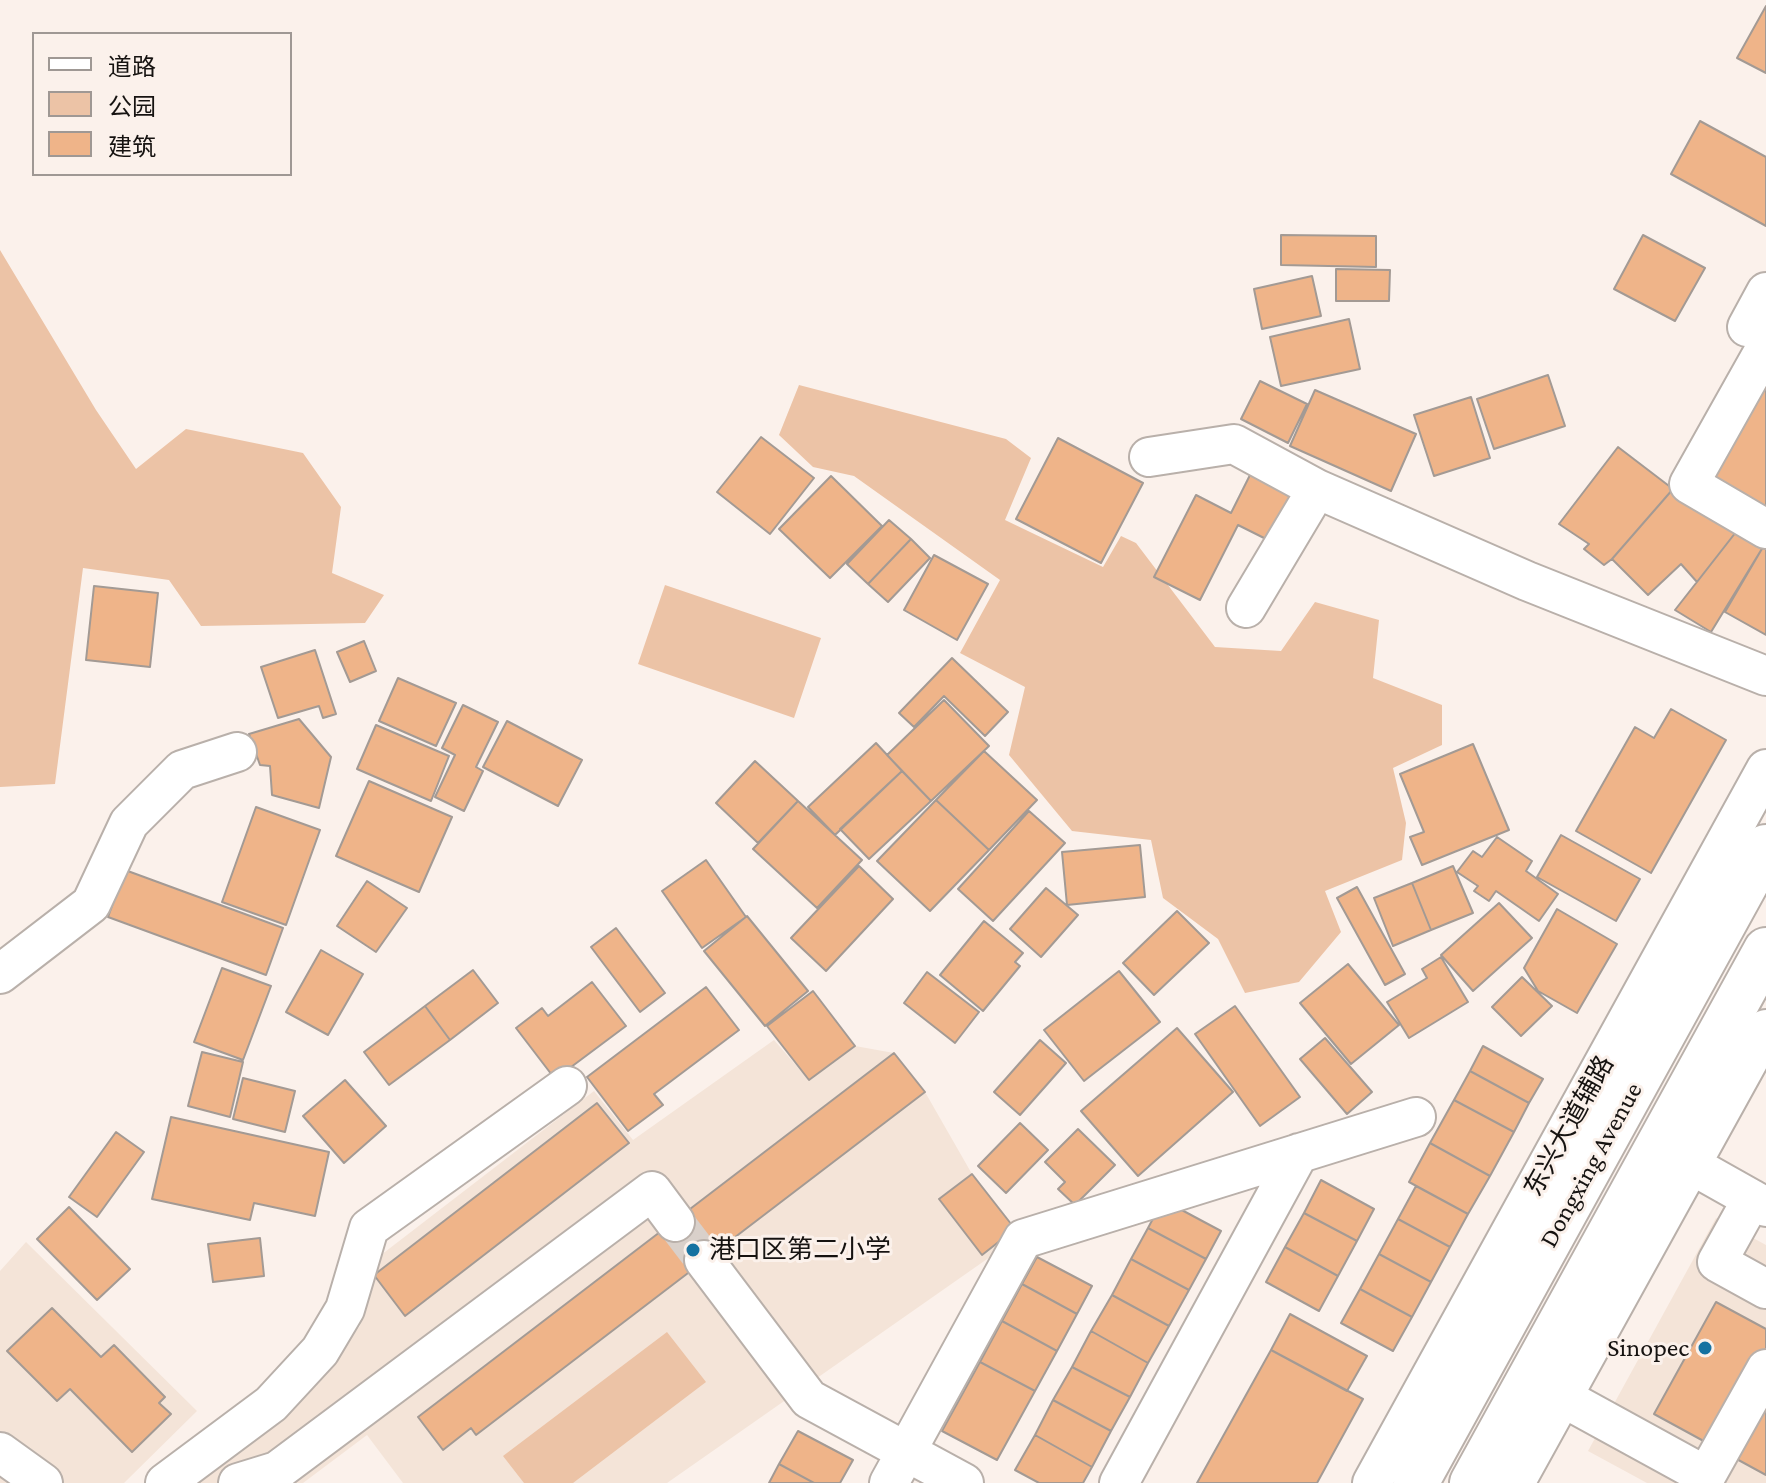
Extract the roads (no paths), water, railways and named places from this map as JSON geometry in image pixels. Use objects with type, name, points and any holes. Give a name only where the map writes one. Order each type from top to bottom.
[{"type":"main road","name":"Dongxing Avenue","points":[[1416,1483],[1531,1234],[1766,847]]},
{"type":"main road","name":"Dongxing Avenue","points":[[1472,1483],[1546,1389],[1674,1155],[1766,950]]},
{"type":"street","points":[[1766,292],[1756,337],[1689,484],[1766,529]]},
{"type":"street","points":[[1149,457],[1234,444],[1317,489],[1527,581],[1766,676]]},
{"type":"street","points":[[1246,608],[1317,489]]},
{"type":"street","points":[[0,974],[91,904],[129,823],[182,770],[237,752]]},
{"type":"street","name":"东兴大道辅路","points":[[1372,1483],[1531,1234],[1766,769]]},
{"type":"street","points":[[1766,1029],[1674,1155],[1759,1203],[1717,1262],[1766,1289]]},
{"type":"street","points":[[165,1483],[271,1404],[320,1351],[345,1309],[369,1228],[567,1086]]},
{"type":"street","points":[[898,1468],[1023,1239],[1416,1117]]},
{"type":"street","points":[[1119,1483],[1299,1153]]},
{"type":"street","points":[[238,1483],[277,1471],[652,1191],[675,1222]]},
{"type":"street","points":[[704,1260],[809,1399],[898,1468],[964,1483]]},
{"type":"street","points":[[1523,1480],[1546,1389],[1706,1476],[1766,1369]]},
{"type":"street","points":[[0,1452],[43,1483]]},
{"type":"tunnel","points":[[675,1222],[704,1260]]},
{"type":"place","name":"港口区第二小学","points":[[693,1250]]},
{"type":"place","name":"Sinopec","points":[[1705,1348]]}]
